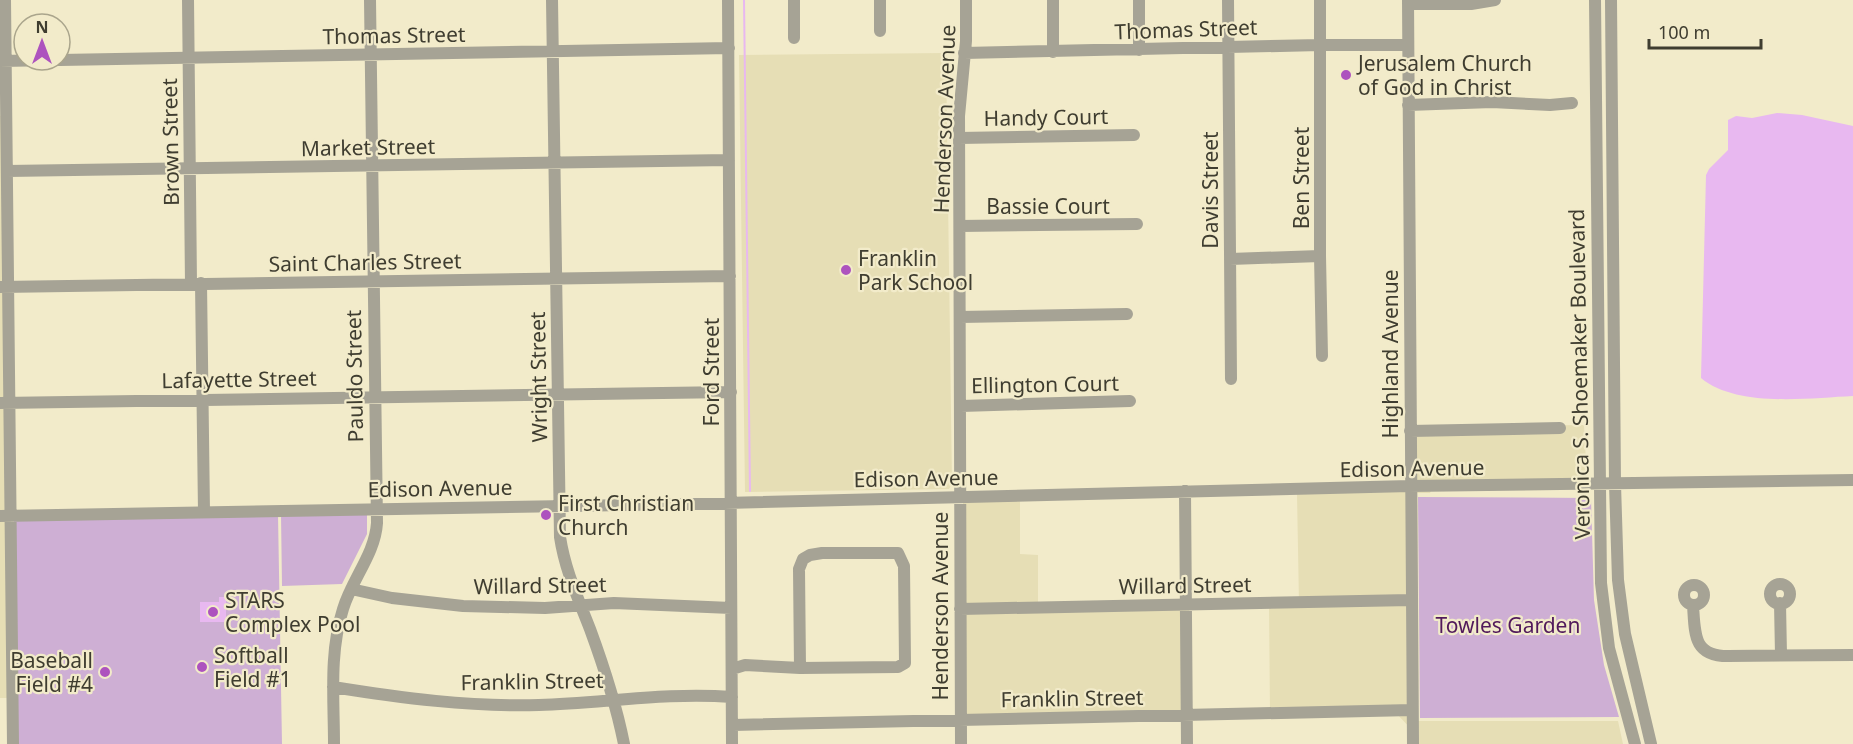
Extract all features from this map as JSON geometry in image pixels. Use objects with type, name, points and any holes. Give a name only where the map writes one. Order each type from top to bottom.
[{"type":"street","points":[[5,0],[3,61],[7,171],[4,287],[5,516],[13,744]]},
{"type":"street","name":"Brown Street","points":[[188,0],[190,168],[202,399],[204,512]]},
{"type":"street","name":"Pauldo Street","points":[[334,744],[335,645],[343,607],[374,543],[377,523],[370,0]]},
{"type":"street","name":"Wright Street","points":[[552,0],[560,537],[565,564],[614,700],[624,744]]},
{"type":"street","name":"Ford Street","points":[[728,0],[732,744]]},
{"type":"street","points":[[794,0],[794,38]]},
{"type":"street","points":[[880,0],[880,31]]},
{"type":"street","name":"Henderson Avenue","points":[[961,744],[959,138],[966,0]]},
{"type":"street","points":[[1053,0],[1053,52]]},
{"type":"street","points":[[1139,0],[1139,50]]},
{"type":"street","name":"Davis Street","points":[[1228,0],[1231,380]]},
{"type":"street","name":"Ben Street","points":[[1320,0],[1322,356]]},
{"type":"street","points":[[1408,2],[1461,4],[1494,0]]},
{"type":"street","name":"Veronica S. Shoemaker Boulevard","points":[[1595,0],[1601,583],[1609,648],[1635,744]]},
{"type":"street","name":"Veronica S. Shoemaker Boulevard","points":[[1611,0],[1618,580],[1625,634],[1651,744]]},
{"type":"street","name":"Highland Avenue","points":[[1408,2],[1413,744]]},
{"type":"street","name":"Thomas Street","points":[[964,53],[1408,45]]},
{"type":"street","name":"Thomas Street","points":[[72,60],[729,48]]},
{"type":"street","points":[[1408,105],[1492,102],[1519,105],[1572,104]]},
{"type":"street","name":"Handy Court","points":[[959,138],[1134,135]]},
{"type":"street","name":"Market Street","points":[[7,171],[729,160]]},
{"type":"street","name":"Bassie Court","points":[[960,226],[1137,225]]},
{"type":"street","points":[[1230,259],[1320,256]]},
{"type":"street","name":"Saint Charles Street","points":[[4,287],[730,276]]},
{"type":"street","points":[[960,317],[1128,314]]},
{"type":"street","name":"Lafayette Street","points":[[5,403],[731,392]]},
{"type":"street","name":"Ellington Court","points":[[961,405],[1130,401]]},
{"type":"street","points":[[1410,431],[1560,428]]},
{"type":"street","name":"Edison Avenue","points":[[5,516],[559,506],[1410,486],[1853,480]]},
{"type":"street","points":[[1185,491],[1187,744]]},
{"type":"street","points":[[732,669],[745,665],[800,668],[898,667],[905,663],[904,566],[898,553],[822,553],[803,558],[799,569],[800,668]]},
{"type":"street","name":"Willard Street","points":[[351,589],[392,598],[463,606],[545,608],[643,603],[731,608]]},
{"type":"street","name":"Willard Street","points":[[960,609],[1411,600]]},
{"type":"street","points":[[1780,603],[1781,655]]},
{"type":"street","points":[[1693,605],[1696,639],[1701,648],[1709,654],[1728,656],[1853,655]]},
{"type":"street","name":"Franklin Street","points":[[333,687],[407,699],[536,705],[671,695],[732,697]]},
{"type":"street","name":"Franklin Street","points":[[733,725],[1412,710]]},
{"type":"shaded area","name":"Franklin Park School","points":[[946,53],[952,484],[949,489],[745,492],[739,55]]},
{"type":"shaded area","points":[[1777,113],[1802,115],[1853,126],[1853,396],[1795,399],[1753,397],[1734,394],[1701,378],[1706,175],[1728,150],[1728,120],[1736,116],[1752,118]]},
{"type":"shaded area","points":[[0,116],[10,116],[15,512],[0,512]]},
{"type":"shaded area","points":[[1584,425],[1587,480],[1404,482],[1413,473],[1412,427]]},
{"type":"shaded area","points":[[1431,491],[1430,493],[1417,493],[1418,721],[1618,721],[1623,744],[1415,744],[1415,733],[1395,712],[1270,714],[1269,603],[1299,603],[1297,494]]},
{"type":"shaded area","points":[[1020,500],[1020,554],[1038,555],[1038,609],[1189,605],[1191,715],[964,720],[963,501]]},
{"type":"shaded area","points":[[0,521],[11,521],[9,698],[0,698]]},
{"type":"shaded area","name":"STARS Complex Pool","points":[[219,597],[226,597],[226,622],[200,622],[200,602],[219,602]]},
{"type":"green space","name":"Towles Garden","points":[[1418,497],[1591,498],[1594,600],[1604,665],[1619,717],[1420,718]]},
{"type":"green space","points":[[367,513],[367,534],[342,584],[282,586],[281,515]]},
{"type":"green space","points":[[278,515],[282,744],[18,744],[14,519]]},
{"type":"waterway","points":[[744,0],[750,491]]},
{"type":"place","name":"Jerusalem Church of God in Christ","points":[[1346,75]]},
{"type":"place","name":"Franklin Park School","points":[[846,270]]},
{"type":"place","name":"First Christian Church","points":[[546,515]]},
{"type":"place","name":"STARS Complex Pool","points":[[213,612]]},
{"type":"place","name":"Softball Field #1","points":[[202,667]]},
{"type":"place","name":"Baseball Field #4","points":[[105,672]]}]
